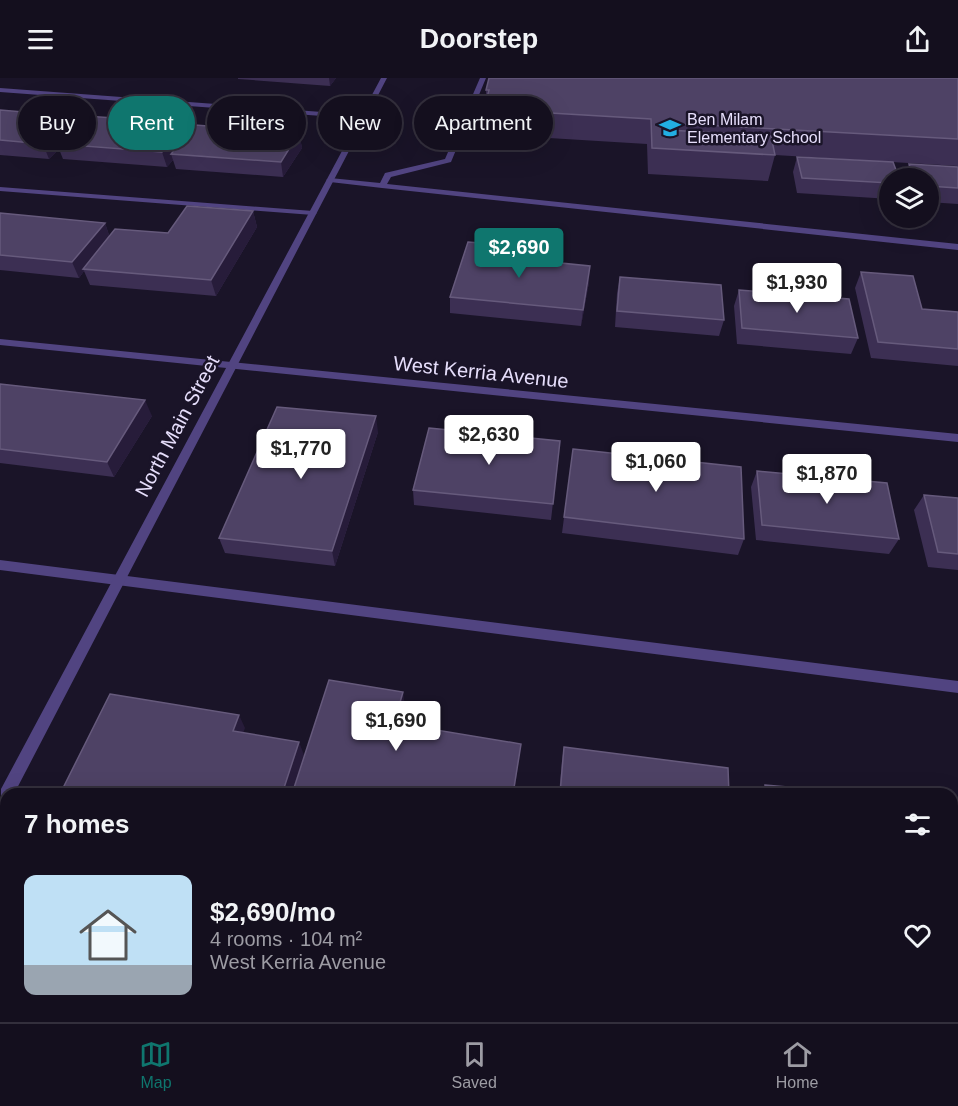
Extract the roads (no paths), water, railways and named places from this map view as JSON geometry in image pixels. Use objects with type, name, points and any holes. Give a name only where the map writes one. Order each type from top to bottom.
[{"type":"street","name":"North Main Street","points":[[374,96],[384,78]]},
{"type":"street","points":[[382,186],[388,175],[448,160],[483,78]]},
{"type":"street","points":[[0,90],[318,114]]},
{"type":"street","name":"North Main Street","points":[[9,788],[346,150]]},
{"type":"street","points":[[330,180],[958,247]]},
{"type":"street","points":[[0,189],[313,213]]},
{"type":"street","name":"West Kerria Avenue","points":[[0,342],[958,438]]},
{"type":"street","points":[[0,565],[958,687]]},
{"type":"place","name":"Ben Milam Elementary School","points":[[670,128]]}]
